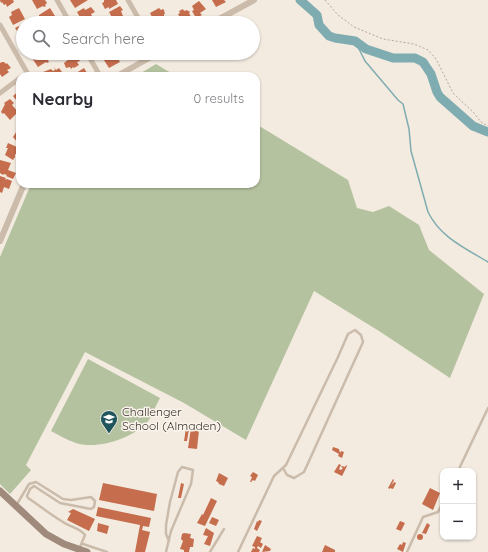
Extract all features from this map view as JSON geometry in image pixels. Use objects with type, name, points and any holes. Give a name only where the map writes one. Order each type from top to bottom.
[{"type":"main road","points":[[0,491],[46,534],[64,544],[81,546],[87,552]]},
{"type":"street","points":[[57,0],[66,16]]},
{"type":"street","points":[[128,0],[137,16]]},
{"type":"street","points":[[225,16],[254,0]]},
{"type":"street","points":[[0,25],[16,55]]},
{"type":"street","points":[[19,60],[25,72]]},
{"type":"street","points":[[91,60],[98,72]]},
{"type":"street","points":[[124,72],[146,60]]},
{"type":"street","points":[[0,93],[16,81]]},
{"type":"street","points":[[0,241],[22,188]]},
{"type":"lane","points":[[238,552],[274,476],[286,464],[348,334],[355,330],[361,335],[363,342],[304,472],[294,478],[287,475],[283,468]]},
{"type":"lane","points":[[459,468],[488,408]]},
{"type":"lane","points":[[166,552],[169,540],[171,531],[191,484],[193,470],[182,467],[178,472],[170,502],[166,525],[166,534],[169,540]]},
{"type":"lane","points":[[15,506],[26,488],[30,484],[36,482],[63,499],[75,500],[91,497],[95,500],[95,505],[91,509],[60,503],[34,486],[30,489],[27,496],[52,516],[65,524],[82,531],[85,535],[81,546],[107,552]]},
{"type":"lane","points":[[407,552],[423,517],[438,512],[442,504]]},
{"type":"lane","points":[[210,552],[224,530]]},
{"type":"path","points":[[325,0],[338,15],[354,27],[390,41],[414,44],[428,50],[436,59],[454,93],[481,122],[488,126]]},
{"type":"green space","points":[[156,64],[169,72],[143,72]]},
{"type":"green space","points":[[260,126],[348,180],[357,208],[373,212],[389,206],[419,225],[429,250],[484,294],[450,378],[379,331],[314,291],[246,440],[184,403],[85,352],[26,465],[31,470],[10,494],[0,484],[0,257],[29,188],[260,188]]},
{"type":"green space","points":[[88,359],[160,398],[149,420],[135,432],[105,444],[85,445],[66,439],[51,431]]},
{"type":"building","points":[[0,0],[13,0],[14,2],[7,7],[6,4],[4,5],[2,2],[1,3]]},
{"type":"building","points":[[32,0],[45,0],[47,3],[45,5],[46,6],[37,9]]},
{"type":"building","points":[[70,0],[88,0],[75,8]]},
{"type":"building","points":[[104,0],[116,0],[118,4],[109,9],[109,7],[105,9],[102,3]]},
{"type":"building","points":[[212,0],[224,0],[226,2],[216,7]]},
{"type":"building","points":[[199,1],[206,9],[200,13],[202,15],[195,16],[192,11],[194,10],[192,6]]},
{"type":"building","points":[[120,6],[123,10],[121,11],[123,16],[111,16],[109,12]]},
{"type":"building","points":[[91,7],[95,12],[91,14],[92,16],[79,16],[77,12],[84,8],[85,10]]},
{"type":"building","points":[[19,8],[23,16],[16,16],[16,24],[13,25],[9,17],[12,15],[11,12]]},
{"type":"building","points":[[50,8],[55,16],[39,16]]},
{"type":"building","points":[[159,8],[164,10],[165,14],[164,16],[152,16],[150,13]]},
{"type":"building","points":[[183,9],[184,11],[187,10],[190,12],[190,16],[179,16],[179,11]]},
{"type":"building","points":[[33,60],[48,60],[49,62],[46,62],[38,67]]},
{"type":"building","points":[[68,60],[80,61],[77,62],[79,65],[71,69],[70,67],[66,68],[64,63]]},
{"type":"building","points":[[104,60],[119,60],[120,62],[109,68]]},
{"type":"building","points":[[0,63],[7,63],[11,68],[7,70],[9,72],[2,77],[0,74]]},
{"type":"building","points":[[54,67],[56,70],[59,68],[62,72],[43,72],[51,69],[53,71],[55,70]]},
{"type":"building","points":[[84,68],[86,72],[78,72]]},
{"type":"building","points":[[10,99],[14,103],[12,105],[16,110],[16,114],[10,120],[4,113],[3,114],[1,112],[5,104],[4,103]]},
{"type":"building","points":[[16,132],[16,140],[13,137]]},
{"type":"building","points":[[8,143],[16,147],[16,154],[13,160],[5,155],[8,148],[6,148]]},
{"type":"building","points":[[0,160],[11,163],[8,170],[16,173],[13,179],[0,173]]},
{"type":"building","points":[[0,176],[6,178],[5,180],[7,179],[12,181],[9,189],[4,187],[2,193],[0,192]]},
{"type":"building","points":[[186,428],[189,429],[187,441],[184,441]]},
{"type":"building","points":[[191,428],[199,430],[197,449],[188,448]]},
{"type":"building","points":[[333,447],[339,449],[340,453],[341,451],[344,452],[342,458],[338,456],[339,454],[332,450]]},
{"type":"building","points":[[339,464],[341,465],[339,469],[341,470],[343,468],[341,467],[342,466],[347,466],[342,476],[334,472]]},
{"type":"building","points":[[253,472],[258,475],[255,481],[253,480],[250,482],[252,477],[250,476]]},
{"type":"building","points":[[219,473],[228,478],[224,486],[216,481]]},
{"type":"building","points":[[393,479],[394,480],[391,486],[394,482],[396,483],[393,489],[390,489],[388,488]]},
{"type":"building","points":[[103,483],[157,494],[154,511],[99,500]]},
{"type":"building","points":[[181,483],[184,484],[181,498],[178,498]]},
{"type":"building","points":[[430,488],[440,493],[433,510],[422,504]]},
{"type":"building","points":[[211,498],[217,501],[205,526],[197,523],[202,514],[203,515]]},
{"type":"building","points":[[98,507],[151,518],[149,527],[143,526],[142,530],[150,532],[145,552],[135,552],[140,525],[96,516]]},
{"type":"building","points":[[73,509],[95,519],[89,531],[67,520],[71,513],[68,512]]},
{"type":"building","points":[[212,517],[219,520],[216,526],[209,523]]},
{"type":"building","points":[[259,520],[262,521],[257,531],[254,529],[257,521],[258,522]]},
{"type":"building","points":[[400,521],[405,523],[401,531],[396,529]]},
{"type":"building","points":[[98,523],[109,526],[107,534],[97,531]]},
{"type":"building","points":[[427,523],[430,525],[426,534],[422,533]]},
{"type":"building","points":[[206,528],[214,533],[210,546],[204,544],[208,536],[203,535]]},
{"type":"building","points":[[182,534],[191,534],[190,538],[194,539],[193,547],[190,547],[189,552],[184,552],[184,550],[180,549],[183,541],[181,539]]},
{"type":"building","points":[[420,534],[423,537],[420,540],[417,537]]},
{"type":"building","points":[[257,536],[262,538],[260,542],[263,544],[261,548],[258,546],[257,548],[260,550],[259,552],[251,552],[253,548],[255,549],[255,547],[252,546]]},
{"type":"building","points":[[403,542],[406,543],[403,552],[397,549]]},
{"type":"building","points":[[265,545],[271,549],[270,551],[262,552]]},
{"type":"building","points":[[325,545],[335,550],[335,552],[322,552]]},
{"type":"waterway","points":[[300,0],[317,15],[319,25],[329,36],[355,41],[366,49],[393,58],[415,58],[423,62],[431,74],[440,97],[473,126],[488,132]]},
{"type":"waterway","points":[[355,41],[365,61],[403,104],[409,129],[411,151],[428,212],[433,221],[446,235],[462,247],[488,262]]},
{"type":"place","name":"Challenger School (Almaden)","points":[[109,434]]}]
